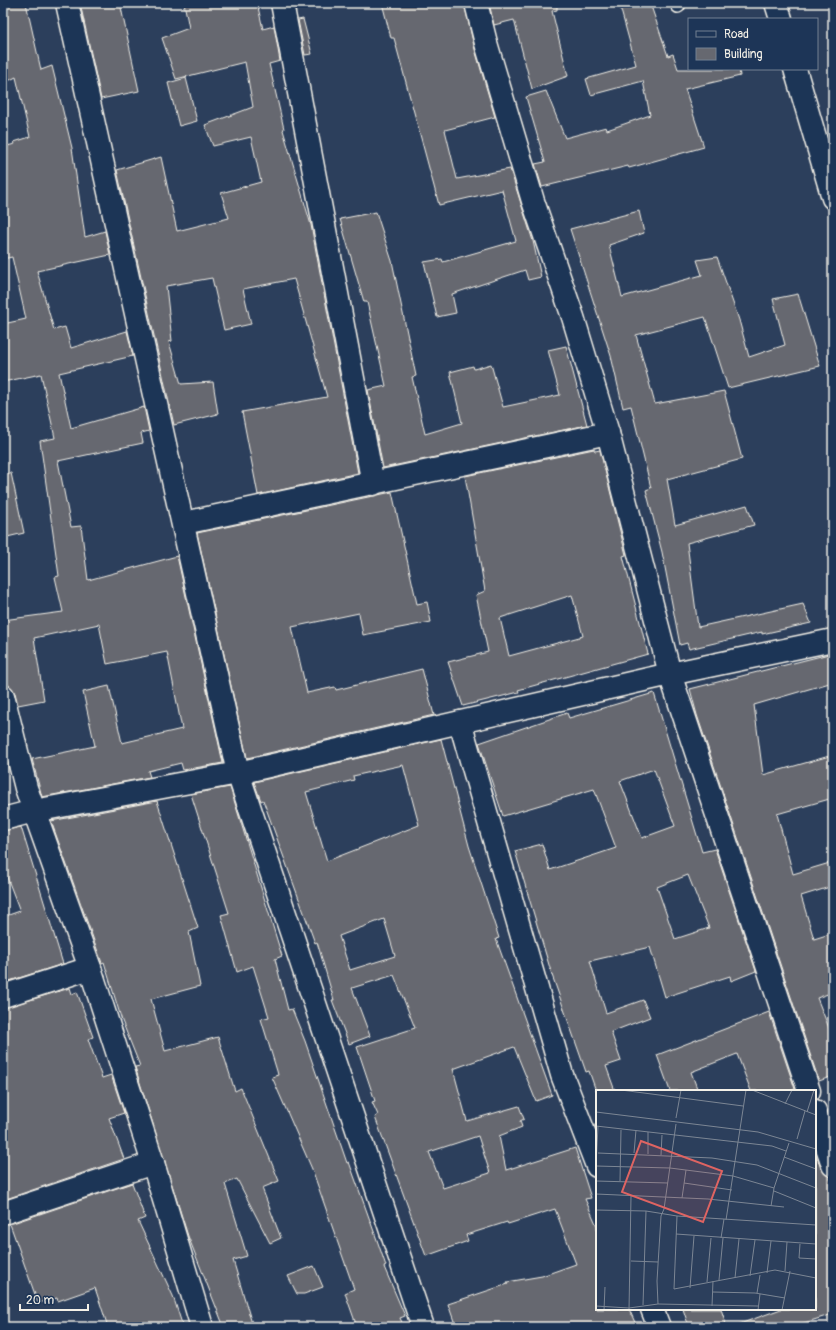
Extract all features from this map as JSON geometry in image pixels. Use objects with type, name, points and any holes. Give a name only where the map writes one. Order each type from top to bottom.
[{"type":"street","points":[[67,3],[184,523],[238,773],[422,1327]]},
{"type":"street","points":[[282,3],[374,484]]},
{"type":"street","points":[[476,3],[486,44],[531,193],[573,317],[608,434],[670,674],[808,1090]]},
{"type":"street","points":[[776,3],[781,18]]},
{"type":"street","points":[[795,70],[833,198]]},
{"type":"street","points":[[184,523],[608,434]]},
{"type":"street","points":[[3,819],[34,811],[238,773],[670,674],[833,640]]},
{"type":"street","points":[[3,696],[26,788],[90,968],[153,1163],[202,1327]]},
{"type":"street","points":[[460,722],[562,1075],[596,1163]]},
{"type":"street","points":[[3,996],[90,968]]},
{"type":"street","points":[[816,1113],[833,1165]]},
{"type":"street","points":[[3,1213],[153,1163]]},
{"type":"street","points":[[652,1310],[659,1327]]},
{"type":"building","points":[[3,3],[26,3],[41,70],[52,66],[72,148],[85,237],[105,231],[110,255],[37,271],[54,330],[65,327],[71,348],[127,331],[133,356],[59,373],[71,428],[144,407],[149,431],[141,433],[143,443],[58,461],[71,527],[81,526],[88,580],[177,556],[223,763],[183,770],[181,763],[148,771],[150,777],[42,797],[32,759],[95,746],[83,692],[109,686],[122,743],[182,729],[167,652],[107,664],[99,624],[34,638],[44,700],[18,705],[15,693],[8,685],[3,661],[3,620],[63,612],[55,577],[59,576],[40,441],[55,438],[41,374],[3,382],[3,324],[26,319],[12,257],[3,259],[3,147],[15,144],[14,142],[30,137],[16,77],[8,81],[3,64]]},
{"type":"building","points":[[80,3],[120,3],[139,91],[101,99]]},
{"type":"building","points":[[184,3],[257,3],[263,29],[274,26],[280,61],[269,64],[283,130],[311,225],[358,473],[258,495],[242,412],[327,397],[294,279],[243,289],[251,324],[224,330],[212,278],[166,286],[172,341],[169,342],[181,384],[213,382],[218,414],[174,425],[117,170],[161,157],[177,231],[229,218],[221,193],[261,182],[251,137],[213,146],[205,125],[253,107],[245,62],[176,79],[162,38],[189,28]]},
{"type":"building","points":[[382,3],[464,3],[474,46],[495,117],[445,130],[457,179],[510,169],[533,241],[541,277],[528,280],[525,270],[452,294],[456,313],[437,317],[424,262],[442,259],[443,262],[516,241],[502,190],[439,205],[394,38],[391,38]]},
{"type":"building","points":[[489,3],[557,3],[557,10],[552,11],[568,76],[532,89],[514,20],[494,25]]},
{"type":"building","points":[[619,3],[650,3],[668,56],[673,54],[678,69],[739,70],[740,76],[685,89],[704,147],[629,168],[628,166],[542,187],[535,164],[545,162],[526,97],[546,91],[565,138],[606,127],[607,130],[650,115],[643,81],[591,95],[586,79],[636,65]]},
{"type":"building","points":[[303,19],[312,54],[305,55],[298,20]]},
{"type":"building","points":[[186,78],[197,121],[179,126],[168,83]]},
{"type":"building","points":[[639,211],[644,233],[609,245],[622,297],[702,275],[697,260],[717,257],[739,320],[749,357],[785,345],[773,299],[798,294],[820,366],[728,388],[705,317],[636,335],[655,404],[724,391],[742,459],[667,479],[675,525],[747,505],[754,525],[687,543],[698,627],[803,604],[811,623],[762,634],[762,632],[689,649],[687,643],[680,645],[662,552],[646,490],[651,488],[631,406],[623,408],[611,356],[570,229]]},
{"type":"building","points":[[376,212],[392,261],[416,376],[412,377],[425,434],[462,423],[450,372],[473,366],[474,369],[491,364],[503,407],[560,395],[548,350],[566,346],[587,425],[383,468],[368,390],[386,386],[367,302],[364,302],[340,219]]},
{"type":"building","points":[[594,449],[595,451],[600,450],[626,555],[623,556],[648,654],[518,690],[519,692],[463,706],[448,662],[488,652],[476,595],[485,591],[465,476]],"holes":[[[572,595],[583,636],[509,656],[500,618]]]},
{"type":"building","points":[[11,473],[24,533],[3,538],[3,474]]},
{"type":"building","points":[[392,492],[417,604],[427,602],[431,622],[363,635],[359,613],[292,627],[307,693],[335,687],[336,690],[422,669],[434,715],[247,758],[197,533]]},
{"type":"building","points":[[833,653],[833,682],[754,705],[763,775],[833,755],[833,798],[777,814],[793,874],[833,862],[833,886],[801,896],[814,939],[833,933],[833,992],[817,998],[833,1038],[833,1076],[819,1081],[697,715],[690,689]]},
{"type":"building","points":[[654,693],[702,852],[715,849],[756,971],[731,981],[730,976],[665,997],[650,947],[590,961],[606,1013],[643,1000],[650,1017],[611,1032],[621,1061],[606,1066],[615,1090],[596,1091],[589,1071],[586,1072],[552,975],[515,851],[542,844],[550,870],[616,848],[594,789],[503,816],[479,743],[567,713],[569,718]],"holes":[[[654,769],[675,826],[642,838],[620,781]],[[688,875],[709,928],[675,939],[657,887]]]},
{"type":"building","points":[[441,739],[469,846],[499,938],[496,939],[552,1095],[536,1101],[514,1047],[453,1069],[467,1121],[519,1106],[524,1119],[520,1121],[522,1127],[499,1136],[506,1170],[575,1148],[591,1198],[585,1199],[596,1224],[596,1310],[629,1310],[637,1327],[456,1327],[448,1304],[508,1284],[507,1282],[542,1276],[576,1264],[555,1209],[508,1224],[507,1222],[466,1235],[468,1241],[426,1256],[375,1117],[378,1115],[372,1102],[375,1101],[357,1047],[415,1028],[394,975],[352,988],[370,1036],[349,1044],[332,1000],[334,1000],[317,942],[315,943],[263,800],[261,801],[254,782]],"holes":[[[403,765],[419,825],[327,861],[306,792],[354,780],[353,776]],[[384,919],[395,956],[350,970],[339,936]],[[478,1136],[490,1173],[443,1188],[429,1152]]]},
{"type":"building","points":[[230,787],[282,956],[275,959],[288,1010],[292,1009],[305,1041],[347,1163],[349,1162],[377,1240],[386,1266],[384,1267],[405,1316],[400,1318],[404,1327],[357,1327],[345,1293],[354,1289],[312,1169],[272,1077],[278,1075],[261,1019],[269,1017],[253,966],[237,972],[221,915],[229,913],[191,794]]},
{"type":"building","points":[[157,801],[198,928],[189,932],[200,986],[151,999],[165,1051],[218,1037],[235,1091],[241,1088],[279,1181],[262,1188],[281,1238],[270,1243],[237,1179],[225,1184],[247,1256],[233,1260],[253,1327],[224,1327],[188,1236],[135,1067],[140,1066],[122,1021],[104,962],[102,963],[51,821]]},
{"type":"building","points":[[21,827],[63,964],[3,983],[3,917],[20,911],[3,867],[3,831]]},
{"type":"building","points":[[70,988],[72,994],[77,992],[93,1037],[88,1039],[102,1078],[111,1075],[124,1113],[109,1118],[124,1159],[3,1200],[3,1008]]},
{"type":"building","points":[[769,1012],[795,1089],[751,1090],[737,1054],[691,1072],[698,1090],[670,1090],[657,1055]]},
{"type":"building","points":[[816,1154],[821,1169],[829,1177],[833,1187],[833,1314],[791,1327],[738,1327],[737,1325],[778,1310],[816,1310]]},
{"type":"building","points":[[132,1183],[145,1218],[138,1221],[173,1296],[183,1327],[108,1327],[95,1288],[58,1301],[57,1298],[38,1303],[10,1224]]},
{"type":"building","points":[[314,1266],[323,1287],[304,1294],[297,1294],[288,1276]]},
{"type":"building","points":[[683,1310],[721,1310],[727,1327],[689,1327]]}]
